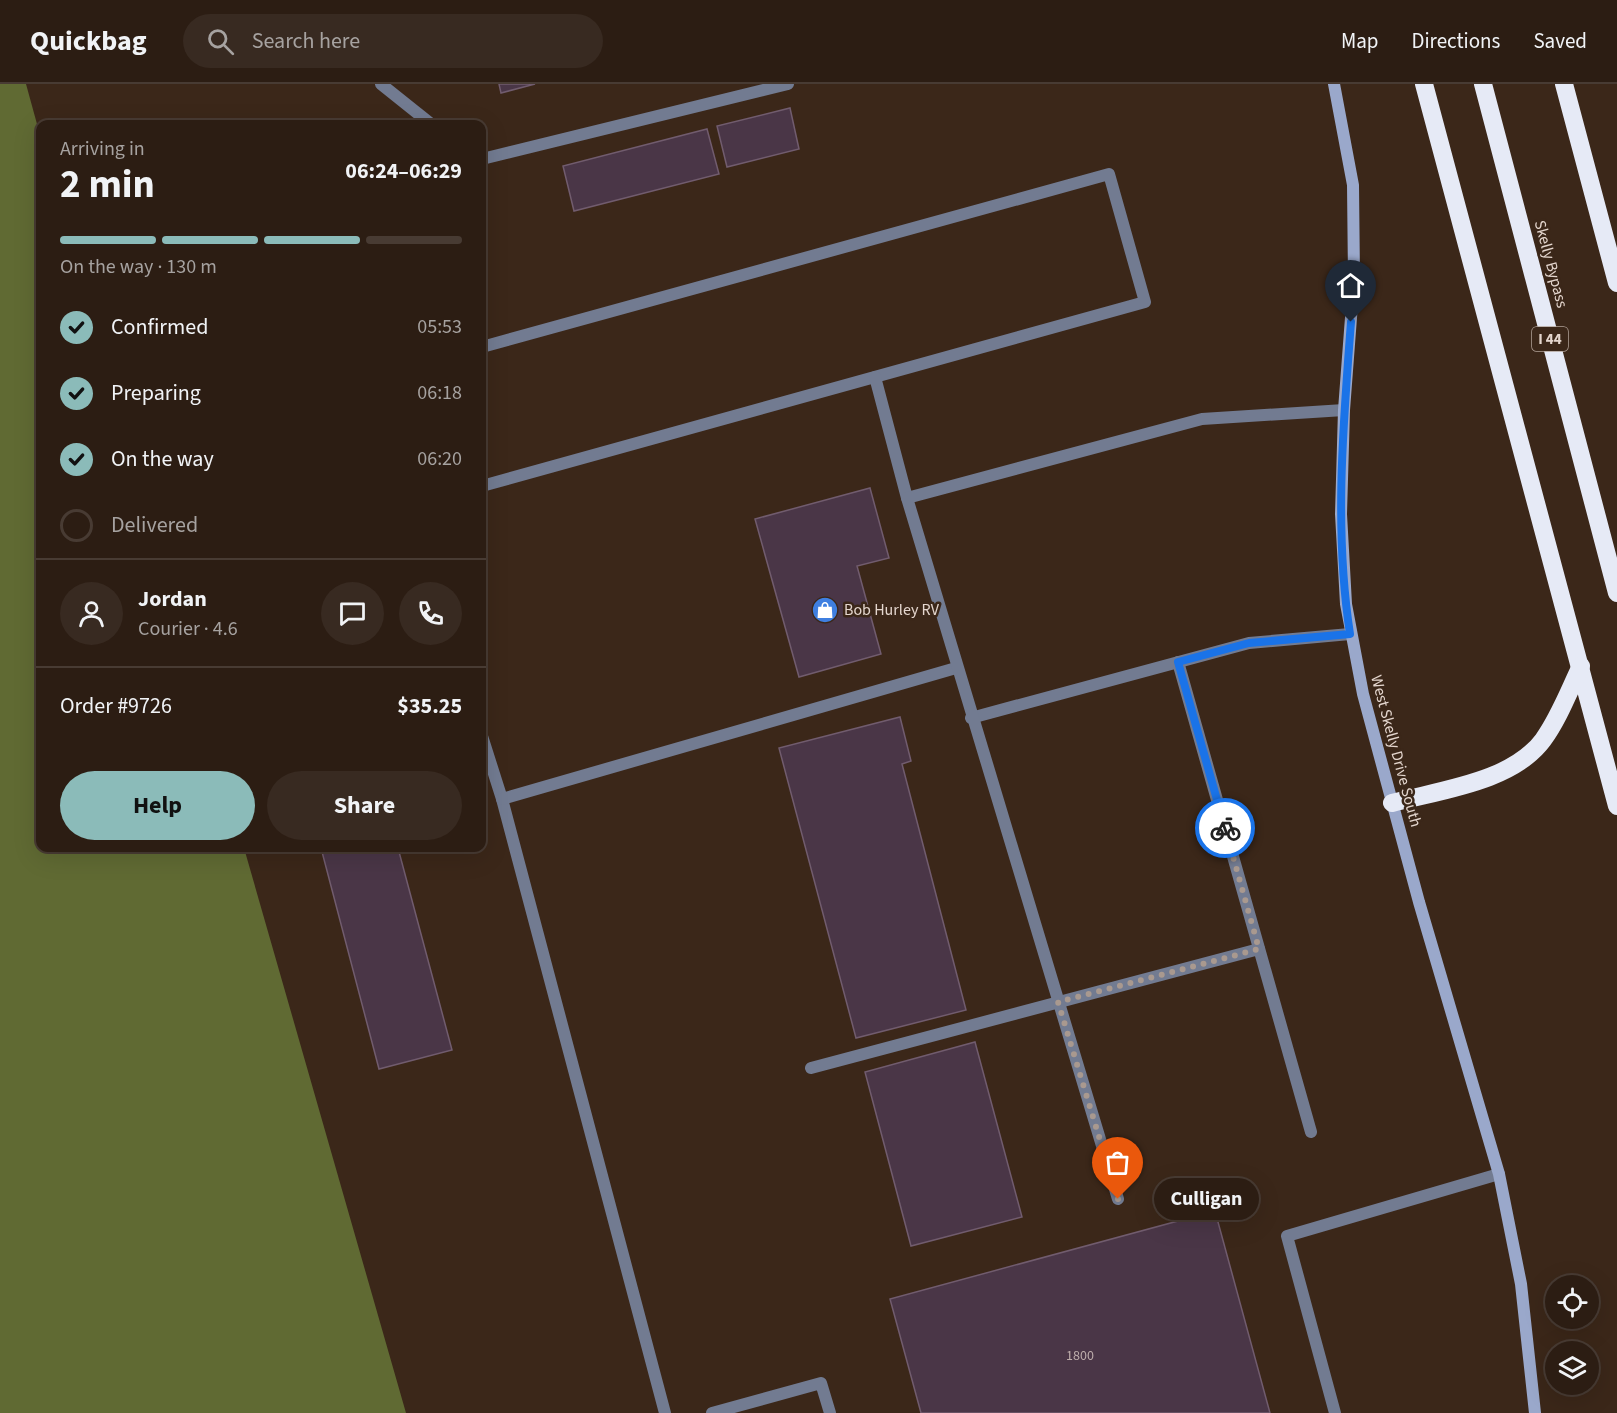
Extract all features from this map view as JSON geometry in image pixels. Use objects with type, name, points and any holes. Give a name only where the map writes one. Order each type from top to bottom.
[{"type":"highway","points":[[1424,84],[1617,806]]},
{"type":"highway","name":"Skelly Bypass","points":[[1484,84],[1617,593]]},
{"type":"highway","points":[[1564,84],[1617,283]]},
{"type":"highway","points":[[1392,803],[1501,774],[1527,758],[1542,741],[1559,714],[1581,666]]},
{"type":"street","name":"West Skelly Drive South","points":[[1334,84],[1353,185],[1354,278],[1344,410],[1341,514],[1350,634],[1363,694],[1392,803],[1499,1174],[1521,1284],[1535,1413]]},
{"type":"lane","points":[[381,84],[426,120]]},
{"type":"lane","points":[[486,158],[788,84]]},
{"type":"lane","points":[[486,346],[1109,174],[1145,302],[486,485]]},
{"type":"lane","points":[[875,377],[956,668],[1118,1199]]},
{"type":"lane","points":[[907,498],[1202,419],[1344,410]]},
{"type":"lane","points":[[971,718],[1249,643],[1350,634]]},
{"type":"lane","points":[[1178,662],[1311,1132]]},
{"type":"lane","points":[[502,799],[956,668]]},
{"type":"lane","points":[[486,749],[502,799],[664,1413]]},
{"type":"lane","points":[[811,1068],[1259,949]]},
{"type":"lane","points":[[1335,1413],[1287,1236],[1499,1174]]},
{"type":"lane","points":[[712,1413],[821,1383],[830,1413]]},
{"type":"green space","points":[[0,84],[26,84],[36,120],[36,852],[245,852],[406,1413],[0,1413]]},
{"type":"building","points":[[499,84],[535,84],[501,93]]},
{"type":"building","points":[[790,108],[799,149],[727,167],[717,126]]},
{"type":"building","points":[[707,129],[719,174],[574,211],[563,166]]},
{"type":"building","name":"Bob Hurley RV","points":[[870,488],[889,558],[857,566],[881,654],[799,677],[755,519]]},
{"type":"building","points":[[900,717],[911,761],[902,764],[966,1010],[856,1038],[779,748]]},
{"type":"building","points":[[322,852],[399,852],[452,1050],[379,1069]]},
{"type":"building","points":[[975,1042],[1022,1217],[911,1246],[865,1072]]},
{"type":"building","points":[[1215,1211],[1270,1413],[921,1413],[890,1299]]},
{"type":"way so far","points":[[1118,1199],[1058,1002],[1259,949],[1225,828]]},
{"type":"place","name":"Bob Hurley RV","points":[[825,610]]},
{"type":"place","name":"Culligan","points":[[1118,1199]]},
{"type":"route","points":[[1225,828],[1178,662],[1249,643],[1350,634],[1341,514],[1344,410],[1351,322]]}]
